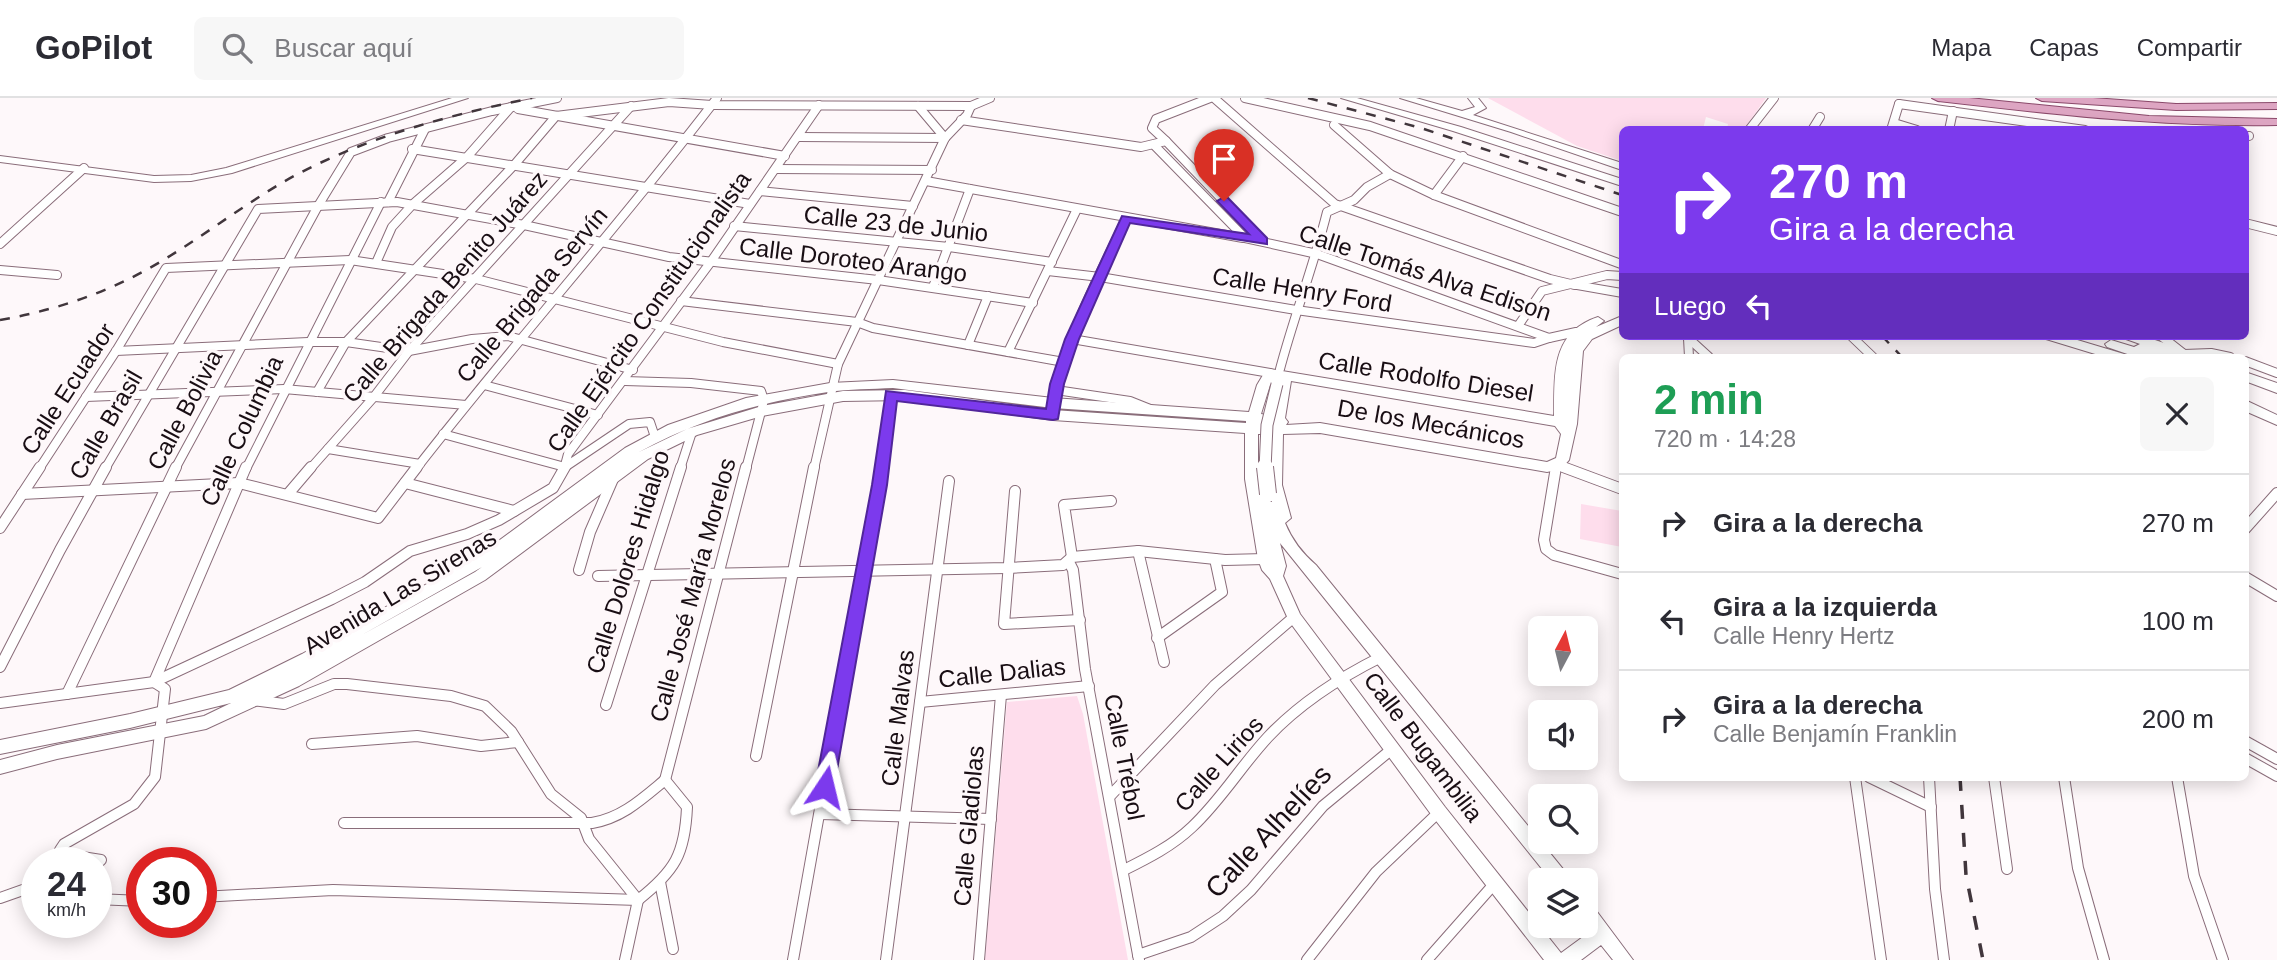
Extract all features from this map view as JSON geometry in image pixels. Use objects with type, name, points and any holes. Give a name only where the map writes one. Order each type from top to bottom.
[{"type":"main road","points":[[0,159],[154,179],[209,175],[464,98]]},
{"type":"main road","points":[[1346,98],[1619,179]]},
{"type":"main road","points":[[1363,98],[1482,129],[1619,179]]},
{"type":"main road","points":[[1405,98],[1465,114],[1619,166]]},
{"type":"main road","points":[[1465,114],[1481,108],[1473,98]]},
{"type":"main road","points":[[1938,98],[2084,114],[2218,122],[2277,122]]},
{"type":"main road","points":[[2042,98],[2176,107],[2277,106]]},
{"type":"main road","points":[[1575,285],[1619,292]]},
{"type":"main road","points":[[1556,465],[1562,460],[1575,358],[1582,334],[1619,315]]},
{"type":"main road","points":[[1582,334],[1619,321]]},
{"type":"main road","points":[[2063,340],[2110,354]]},
{"type":"main road","points":[[2096,340],[2140,354]]},
{"type":"main road","points":[[2113,340],[2157,354]]},
{"type":"main road","points":[[2142,340],[2185,354]]},
{"type":"main road","points":[[1270,557],[1254,501],[1251,449],[1252,422],[1263,383],[1276,376]]},
{"type":"main road","points":[[1276,376],[1286,383],[1276,426],[1274,450],[1281,511],[1311,569]]},
{"type":"main road","points":[[1270,557],[1259,455],[1262,421],[1276,376]]},
{"type":"main road","name":"Calle Rodolfo Diesel","points":[[1276,376],[1565,423]]},
{"type":"main road","name":"Calle Bugambilia","points":[[1276,376],[1267,421],[1265,468],[1273,512],[1292,552],[1311,569],[1551,868]]},
{"type":"main road","points":[[2249,378],[2277,388]]},
{"type":"main road","points":[[763,405],[893,384],[1252,422]]},
{"type":"main road","points":[[2249,386],[2277,397]]},
{"type":"main road","points":[[829,393],[1054,403],[1154,410],[1252,422]]},
{"type":"main road","points":[[2249,399],[2277,411]]},
{"type":"main road","name":"Avenida Las Sirenas","points":[[0,767],[57,751],[206,722],[294,681],[462,587],[534,537],[615,475],[654,450],[692,432],[763,405]]},
{"type":"main road","name":"Avenida Las Sirenas","points":[[0,747],[232,696],[307,659],[487,557],[601,470],[655,437],[695,419],[763,405]]},
{"type":"main road","points":[[2249,407],[2277,420]]},
{"type":"main road","name":"De los Mecánicos","points":[[1252,422],[1351,432],[1547,467],[1556,465]]},
{"type":"main road","points":[[1251,449],[1274,450]]},
{"type":"main road","name":"Calle Bugambilia","points":[[1270,557],[1279,566],[1276,576],[1294,617],[1439,811],[1556,960]]},
{"type":"main road","points":[[1598,927],[1622,959]]},
{"type":"main road","points":[[1566,960],[1603,933]]},
{"type":"street","points":[[425,129],[557,98]]},
{"type":"street","points":[[317,392],[346,342],[515,164],[556,116],[669,102],[819,105],[901,102],[918,106],[971,106],[990,98]]},
{"type":"street","points":[[961,120],[1134,148],[1166,141],[1152,128],[1154,121],[1212,98],[1329,200],[1525,271],[1575,285]]},
{"type":"street","points":[[1245,98],[1370,126],[1619,211]]},
{"type":"street","points":[[1752,126],[1774,98]]},
{"type":"street","points":[[1892,98],[1899,104],[1953,111],[2021,126]]},
{"type":"street","name":"Calle Brigada Servín","points":[[288,494],[378,518],[466,405],[523,340],[600,242],[649,187],[715,101]]},
{"type":"street","points":[[1892,126],[1899,104]]},
{"type":"street","name":"Calle Brigada Benito Juárez","points":[[288,494],[373,398],[409,351],[631,105]]},
{"type":"street","name":"Calle Ejército Constitucionalista","points":[[0,703],[154,682],[343,594],[366,582],[410,551],[467,534],[553,488],[565,467],[568,454],[625,381],[710,263],[819,105]]},
{"type":"street","points":[[918,106],[945,138]]},
{"type":"street","points":[[756,755],[829,393],[838,364],[945,138],[971,106]]},
{"type":"street","points":[[511,107],[785,156]]},
{"type":"street","points":[[376,263],[392,227],[413,204],[467,157],[511,107]]},
{"type":"street","points":[[1951,126],[1953,111]]},
{"type":"street","points":[[1814,126],[1820,117]]},
{"type":"street","points":[[1334,125],[1390,173],[1434,195],[1619,263]]},
{"type":"street","name":"Calle Columbia","points":[[154,682],[239,483],[284,389],[350,260],[425,129]]},
{"type":"street","name":"Calle Bolivia","points":[[66,694],[167,485],[216,391],[318,206],[351,152],[425,129]]},
{"type":"street","points":[[799,137],[945,138]]},
{"type":"street","name":"Calle Tomás Alva Edison","points":[[1166,141],[1262,241]]},
{"type":"street","points":[[1154,145],[1245,238]]},
{"type":"street","points":[[412,149],[750,204]]},
{"type":"street","points":[[1434,195],[1462,156]]},
{"type":"street","points":[[0,244],[85,168]]},
{"type":"street","points":[[776,169],[932,170]]},
{"type":"street","points":[[1072,339],[1276,376],[1317,254],[1327,212],[1353,200],[1390,173]]},
{"type":"street","name":"Calle Tomás Alva Edison","points":[[926,181],[1262,241],[1317,254],[1549,338],[1582,334]]},
{"type":"street","points":[[933,287],[970,189]]},
{"type":"street","points":[[760,191],[913,206]]},
{"type":"street","name":"Calle Doroteo Arango","points":[[258,209],[384,202],[413,204],[669,257],[933,287],[1033,303]]},
{"type":"street","name":"Calle Brasil","points":[[0,667],[28,607],[92,490],[258,209]]},
{"type":"street","points":[[1008,352],[1077,209]]},
{"type":"street","points":[[1054,403],[1072,339],[1126,218]]},
{"type":"street","points":[[2249,224],[2277,231]]},
{"type":"street","name":"Calle 23 de Junio","points":[[734,226],[949,247],[1052,262]]},
{"type":"street","points":[[226,266],[350,260],[415,269],[476,279],[723,342],[838,364]]},
{"type":"street","name":"Calle Ecuador","points":[[0,528],[116,351],[166,268],[226,266]]},
{"type":"street","points":[[1607,275],[1619,266]]},
{"type":"street","points":[[0,270],[57,275]]},
{"type":"street","name":"Calle Henry Ford","points":[[1048,271],[1100,277],[1296,310],[1534,343],[1549,338]]},
{"type":"street","points":[[1518,326],[1542,291],[1607,275],[1619,276]]},
{"type":"street","points":[[968,345],[988,296]]},
{"type":"street","points":[[681,301],[857,322],[873,328],[1064,362]]},
{"type":"street","points":[[116,351],[308,342],[346,342],[409,351],[472,339],[508,336],[633,370]]},
{"type":"street","points":[[1690,340],[1706,354]]},
{"type":"street","points":[[1855,340],[1871,354]]},
{"type":"street","points":[[2167,340],[2187,354]]},
{"type":"street","points":[[2249,362],[2277,373]]},
{"type":"street","points":[[625,381],[691,383],[761,391],[763,405]]},
{"type":"street","points":[[484,385],[598,415]]},
{"type":"street","points":[[86,397],[284,389],[466,405]]},
{"type":"street","points":[[793,960],[879,485],[891,395]]},
{"type":"street","name":"Calle José María Morelos","points":[[664,780],[763,405]]},
{"type":"street","points":[[443,434],[565,467],[629,424],[650,422],[655,437]]},
{"type":"street","name":"Calle Dolores Hidalgo","points":[[606,705],[692,432]]},
{"type":"street","points":[[328,449],[420,464]]},
{"type":"street","points":[[1619,488],[1556,465],[1544,540],[1546,549],[1554,555],[1619,573]]},
{"type":"street","points":[[579,570],[590,532],[615,475]]},
{"type":"street","name":"Calle Malvas","points":[[886,960],[949,481]]},
{"type":"street","points":[[22,494],[239,483],[288,494]]},
{"type":"street","points":[[405,483],[514,511]]},
{"type":"street","points":[[1015,491],[1004,624],[1080,620]]},
{"type":"street","points":[[2249,524],[2277,493]]},
{"type":"street","name":"Calle Trébol","points":[[1111,501],[1064,505],[1088,686],[1124,870],[1138,958]]},
{"type":"street","points":[[598,576],[794,570],[1007,568],[1063,565],[1070,559],[1138,551],[1215,559],[1270,557]]},
{"type":"street","points":[[1138,551],[1164,662]]},
{"type":"street","points":[[1157,638],[1222,592],[1215,559]]},
{"type":"street","points":[[2249,579],[2277,596]]},
{"type":"street","points":[[1110,796],[1214,685],[1294,617]]},
{"type":"street","name":"Calle Lirios","points":[[1124,870],[1161,852],[1192,827],[1268,737],[1341,677],[1381,657]]},
{"type":"street","points":[[62,847],[134,804],[155,776],[164,713],[164,686],[154,682]]},
{"type":"street","points":[[253,700],[284,704],[334,684],[451,696],[485,706],[511,731],[551,794],[581,818],[589,839],[638,900]]},
{"type":"street","name":"Calle Dalias","points":[[920,702],[1088,686]]},
{"type":"street","name":"Calle Gladiolas","points":[[979,960],[1001,695]]},
{"type":"street","points":[[312,744],[417,736],[481,746],[518,742]]},
{"type":"street","points":[[2249,743],[2277,759]]},
{"type":"street","name":"Calle Alhelíes","points":[[1138,958],[1207,929],[1236,905],[1317,812],[1354,776],[1392,749]]},
{"type":"street","points":[[2249,760],[2277,776]]},
{"type":"street","points":[[344,823],[603,823],[629,810],[664,780],[687,807],[686,840],[678,864],[638,900],[625,960]]},
{"type":"street","points":[[1856,781],[1881,960]]},
{"type":"street","points":[[1877,781],[1931,807]]},
{"type":"street","points":[[1929,781],[1935,889],[1944,960]]},
{"type":"street","points":[[1995,781],[2007,869]]},
{"type":"street","points":[[2065,781],[2078,868],[2104,960]]},
{"type":"street","points":[[2178,781],[2194,876],[2223,960]]},
{"type":"street","points":[[1307,960],[1376,872],[1439,811]]},
{"type":"street","points":[[820,814],[990,819]]},
{"type":"street","points":[[660,882],[673,949]]},
{"type":"street","points":[[1427,960],[1496,883]]},
{"type":"street","points":[[217,896],[333,890],[638,900]]},
{"type":"street","points":[[0,898],[21,892]]},
{"type":"shaded area","points":[[1488,98],[1766,98],[1746,126],[1728,126],[1706,117],[1704,126],[1619,126],[1619,160],[1577,146]]},
{"type":"shaded area","points":[[1581,504],[1619,510],[1619,546],[1580,539]]},
{"type":"shaded area","points":[[1077,696],[1083,714],[1128,960],[985,960],[1007,702]]},
{"type":"railway","points":[[0,320],[75,301],[129,279],[275,187],[351,149],[410,128],[532,98]]},
{"type":"railway","points":[[1308,98],[1421,128],[1619,194]]},
{"type":"railway","points":[[1886,340],[1899,354]]},
{"type":"railway","points":[[1960,781],[1966,875],[1983,960]]},
{"type":"route","points":[[825,787],[879,485],[891,395],[1053,415],[1057,384],[1072,339],[1126,218],[1262,241],[1224,201]]}]
